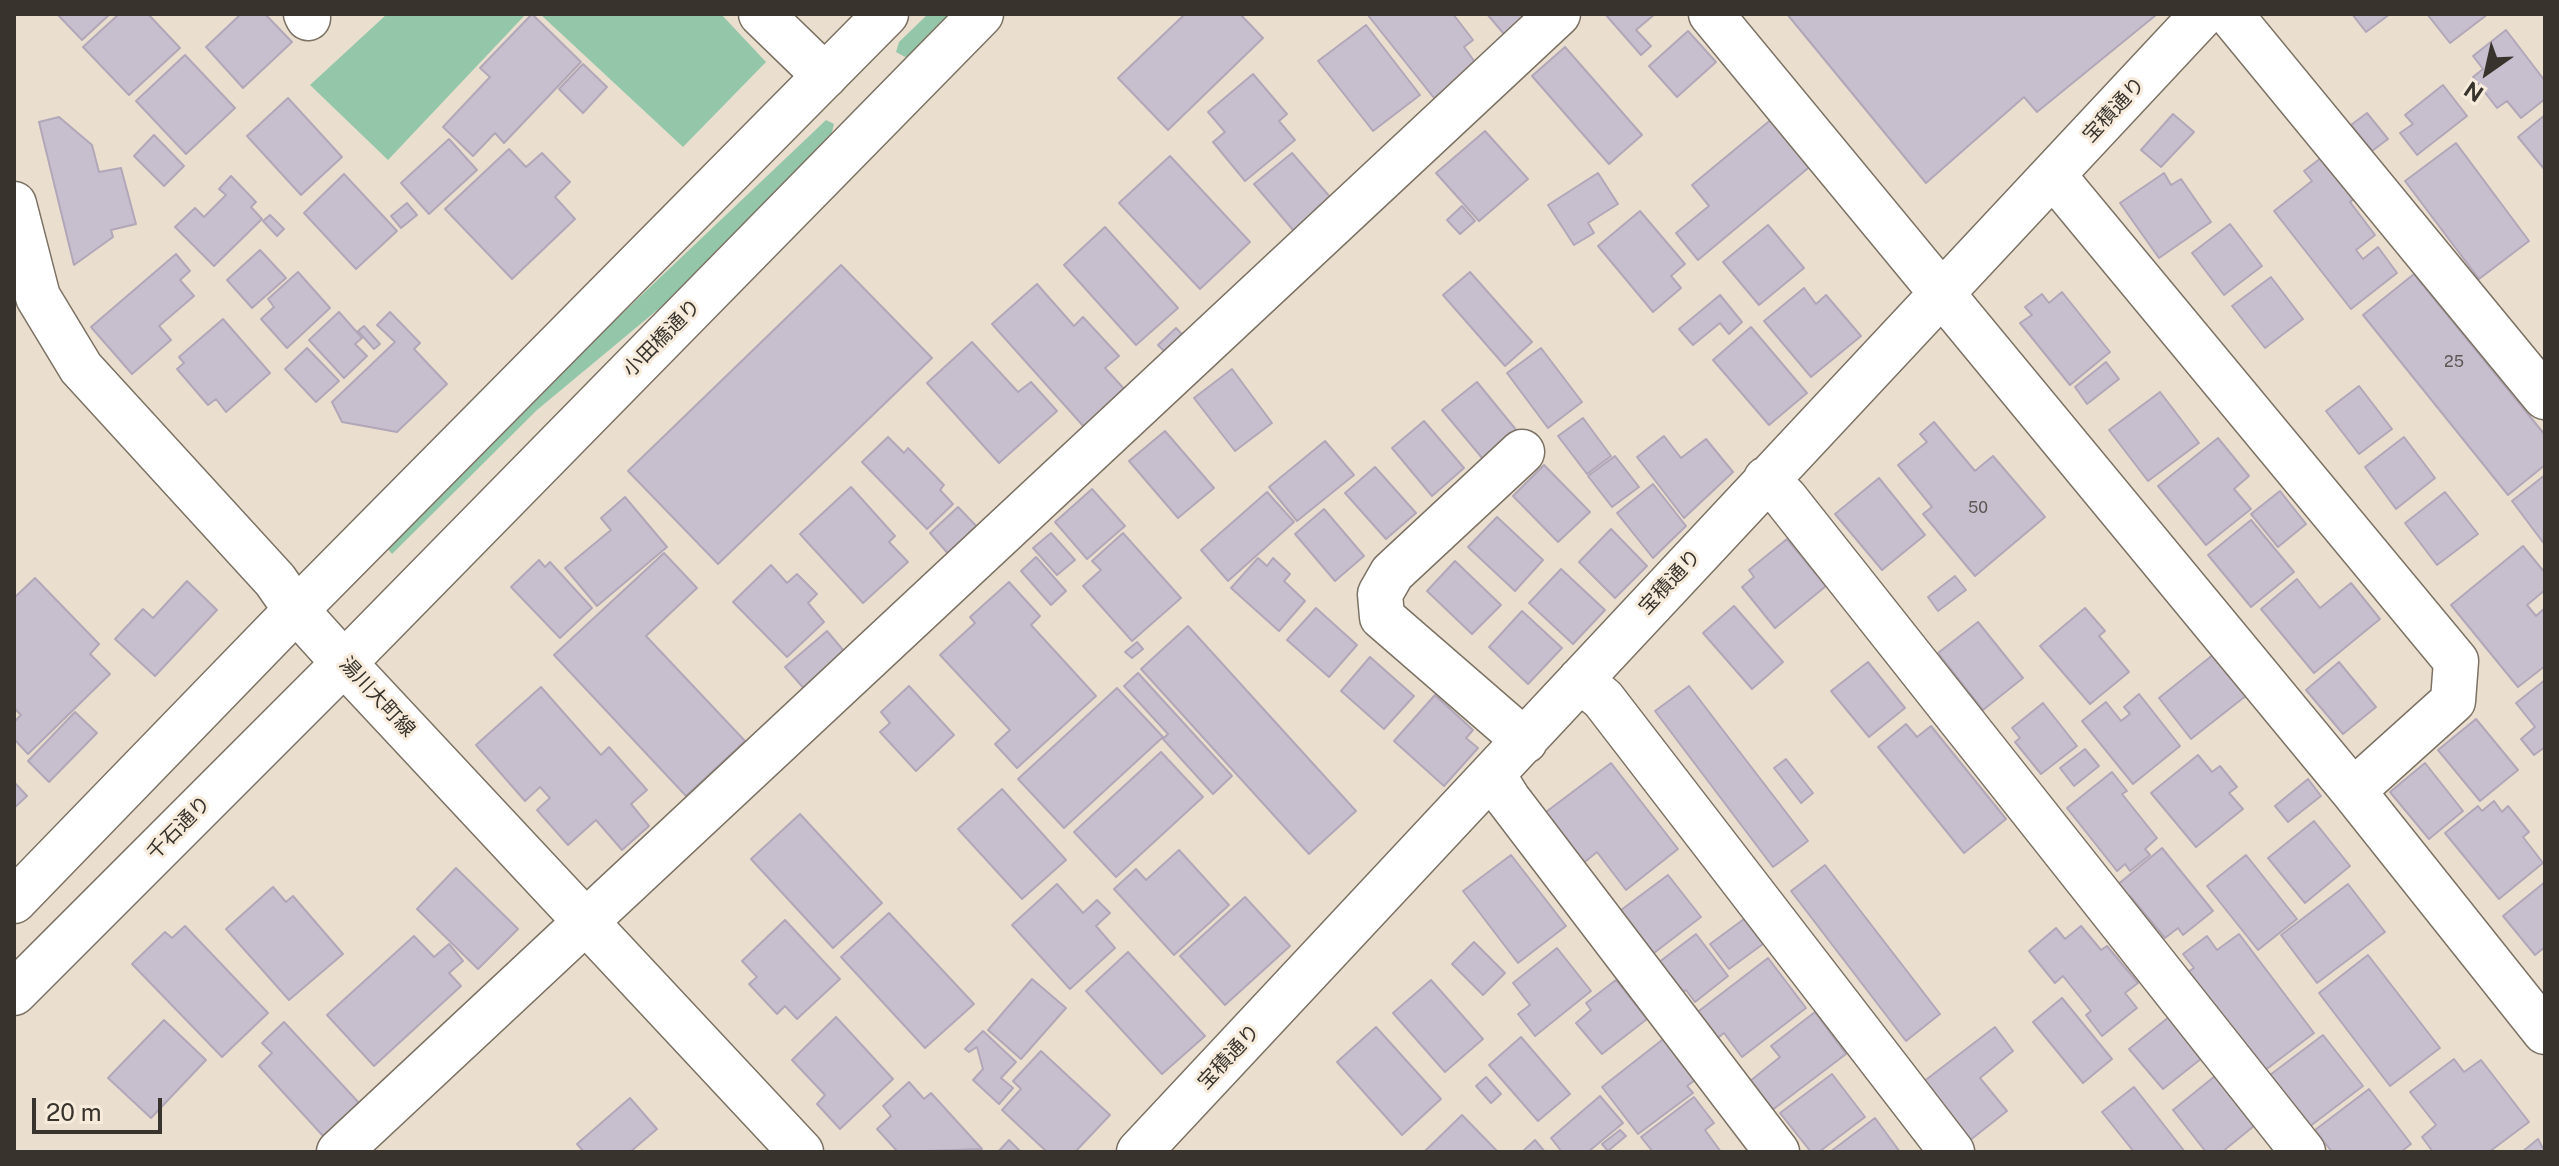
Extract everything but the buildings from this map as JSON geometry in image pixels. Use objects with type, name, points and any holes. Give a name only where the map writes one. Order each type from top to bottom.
[{"type":"street","points":[[761,14],[825,76]]},
{"type":"street","points":[[14,901],[296,610],[886,14]]},
{"type":"street","name":"小田橋通り","points":[[344,663],[981,14]]},
{"type":"street","points":[[339,1152],[589,922],[1558,14]]},
{"type":"street","points":[[1711,14],[1944,292],[2353,791],[2545,1031]]},
{"type":"street","name":"宝積通り","points":[[1139,1152],[2203,14]]},
{"type":"street","points":[[2230,14],[2545,397]]},
{"type":"street","points":[[2053,175],[2456,661],[2453,701],[2353,791]]},
{"type":"street","name":"湯川大町線","points":[[14,204],[38,297],[81,368],[275,580],[296,610],[344,663],[801,1152]]},
{"type":"street","points":[[1522,452],[1392,573],[1380,594],[1382,617],[1525,741]]},
{"type":"street","points":[[1766,479],[1795,510],[2303,1152]]},
{"type":"street","name":"千石通り","points":[[14,993],[344,663]]},
{"type":"street","points":[[1580,680],[1603,699],[1951,1152]]},
{"type":"street","points":[[1493,775],[1777,1152]]},
{"type":"green space","points":[[387,14],[526,14],[388,160],[310,85]]},
{"type":"green space","points":[[540,14],[721,14],[766,62],[683,147]]},
{"type":"green space","points":[[928,14],[953,14],[911,55],[905,57],[896,52],[899,42]]},
{"type":"green space","points":[[826,120],[834,124],[831,136],[679,292],[537,410],[392,554],[387,548],[589,345]]}]
